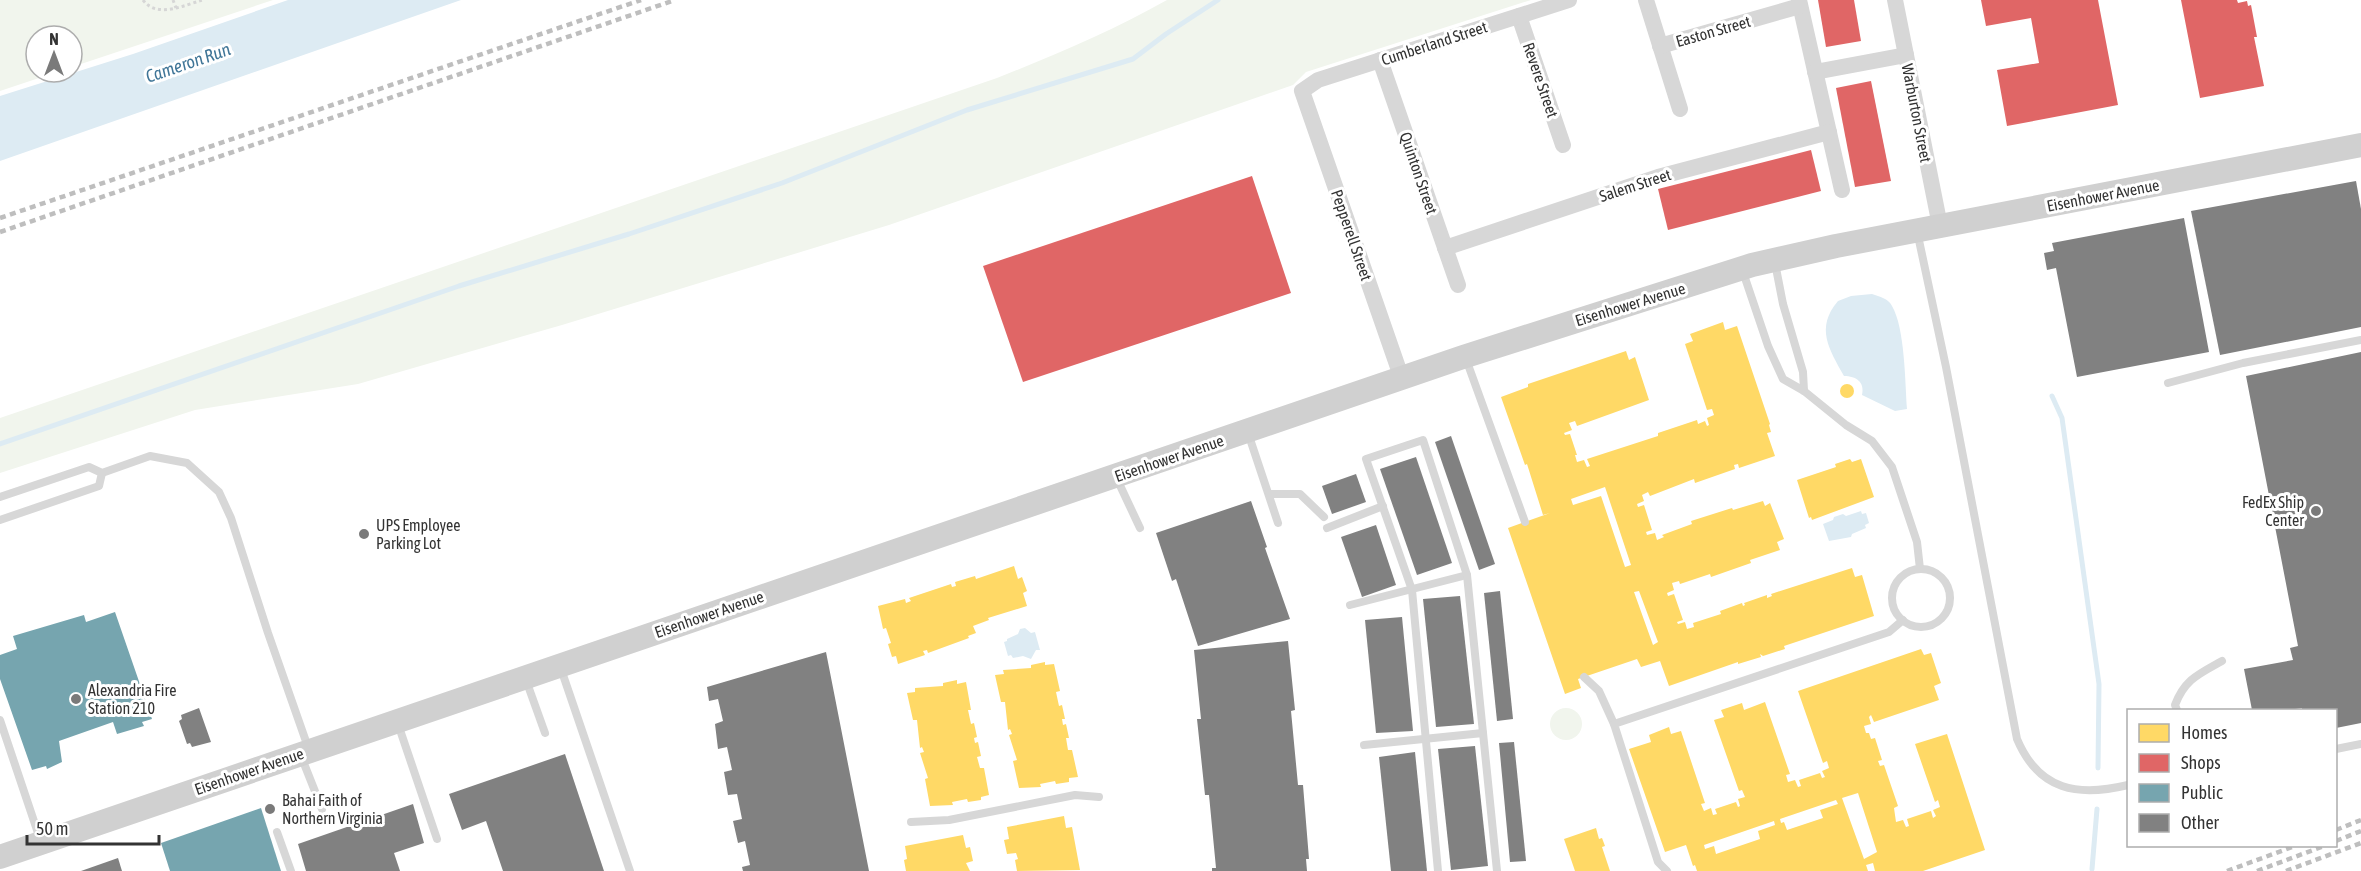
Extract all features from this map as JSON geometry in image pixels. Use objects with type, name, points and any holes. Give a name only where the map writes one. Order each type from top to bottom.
[{"type":"main road","name":"Eisenhower Avenue","points":[[0,857],[1465,356],[1742,268],[1928,228],[2361,145]]},
{"type":"street","name":"Cumberland Street","points":[[1302,91],[1318,80],[1569,0]]},
{"type":"street","points":[[1646,0],[1680,109]]},
{"type":"street","name":"Warburton Street","points":[[1895,0],[1906,55],[1928,228]]},
{"type":"street","points":[[1800,3],[1842,190]]},
{"type":"street","name":"Easton Street","points":[[1660,46],[1800,3]]},
{"type":"street","name":"Revere Street","points":[[1519,16],[1563,145]]},
{"type":"street","points":[[1815,72],[1906,55]]},
{"type":"street","name":"Quinton Street","points":[[1380,60],[1458,285]]},
{"type":"street","name":"Pepperell Street","points":[[1302,91],[1402,379]]},
{"type":"street","name":"Salem Street","points":[[1445,248],[1658,177],[1829,132]]},
{"type":"lane","points":[[1928,228],[1946,368],[2017,739],[2023,754],[2036,771],[2068,789],[2103,791],[2127,784]]},
{"type":"lane","points":[[1774,260],[1783,304],[1803,372],[1804,391]]},
{"type":"lane","points":[[1742,268],[1768,346],[1784,379],[1804,391],[1846,425],[1872,441],[1892,467],[1917,542],[1920,569]]},
{"type":"lane","points":[[2168,383],[2243,363],[2361,340]]},
{"type":"lane","points":[[1465,356],[1525,522]]},
{"type":"lane","points":[[1247,431],[1278,523]]},
{"type":"lane","points":[[1438,871],[1412,590],[1366,459],[1423,441],[1467,575],[1497,871]]},
{"type":"lane","points":[[0,497],[89,467],[102,473],[150,456],[186,463],[219,492],[231,518],[322,808]]},
{"type":"lane","points":[[0,520],[99,486],[102,473]]},
{"type":"lane","points":[[1116,476],[1140,528]]},
{"type":"lane","points":[[1269,494],[1300,494],[1324,517]]},
{"type":"lane","points":[[1327,528],[1383,506]]},
{"type":"lane","points":[[1920,569],[1938,574],[1945,581],[1949,590],[1948,609],[1935,623],[1925,626],[1916,626],[1904,620],[1894,609],[1893,591],[1903,575],[1920,569]]},
{"type":"lane","points":[[1350,605],[1467,575]]},
{"type":"lane","points":[[1614,724],[1889,632],[1904,620]]},
{"type":"lane","points":[[2176,709],[2175,705],[2182,688],[2195,676],[2222,661]]},
{"type":"lane","points":[[560,665],[630,871]]},
{"type":"lane","points":[[525,677],[545,734]]},
{"type":"lane","points":[[1584,677],[1599,691],[1614,724],[1658,862],[1667,871]]},
{"type":"lane","points":[[0,720],[41,842]]},
{"type":"lane","points":[[397,721],[438,839]]},
{"type":"lane","points":[[1364,745],[1483,734]]},
{"type":"lane","points":[[2337,749],[2361,744]]},
{"type":"lane","points":[[911,822],[950,820],[1075,795],[1099,797]]},
{"type":"lane","points":[[277,832],[291,871]]},
{"type":"path","points":[[143,0],[151,8],[157,10],[176,8],[203,0]]},
{"type":"path","points":[[173,0],[176,8]]},
{"type":"shaded area","points":[[0,0],[273,0],[84,63],[84,24],[24,24],[24,83],[0,91]]},
{"type":"shaded area","points":[[1167,0],[1531,0],[1306,72],[1293,85],[889,225],[562,325],[358,384],[195,410],[0,473],[0,418],[997,78],[1083,42]]},
{"type":"shaded area","points":[[1566,708],[1577,713],[1582,724],[1577,735],[1566,740],[1555,735],[1550,724],[1555,713]]},
{"type":"water","name":"Cameron Run","points":[[288,0],[461,0],[0,161],[0,96],[38,84],[84,84],[84,69]]},
{"type":"water","points":[[1872,294],[1888,301],[1900,328],[1907,409],[1895,411],[1862,395],[1861,383],[1852,377],[1844,376],[1829,348],[1827,320],[1838,301],[1851,296]]},
{"type":"water","points":[[1861,511],[1862,514],[1866,513],[1869,523],[1865,525],[1866,528],[1852,534],[1851,537],[1829,541],[1823,524],[1833,520],[1834,517]]},
{"type":"water","points":[[1025,628],[1031,633],[1035,632],[1040,650],[1036,650],[1031,659],[1023,656],[1013,658],[1011,655],[1008,656],[1004,642],[1018,634],[1020,629]]},
{"type":"building: Homes","points":[[1723,322],[1725,330],[1737,326],[1770,424],[1771,432],[1767,433],[1775,456],[1739,468],[1738,464],[1734,465],[1735,469],[1695,483],[1694,479],[1650,496],[1648,492],[1642,495],[1644,501],[1637,504],[1638,507],[1644,505],[1652,530],[1646,532],[1647,535],[1655,533],[1657,540],[1664,537],[1662,535],[1692,524],[1691,521],[1763,501],[1765,506],[1770,503],[1784,539],[1777,542],[1780,550],[1750,560],[1751,563],[1711,577],[1710,574],[1680,584],[1679,581],[1672,583],[1674,590],[1667,593],[1668,596],[1674,594],[1683,620],[1677,622],[1678,624],[1685,622],[1687,629],[1694,627],[1693,623],[1721,614],[1720,611],[1742,603],[1743,606],[1744,603],[1767,595],[1767,598],[1772,596],[1771,594],[1852,568],[1855,577],[1862,575],[1874,616],[1784,646],[1785,649],[1763,656],[1760,654],[1761,657],[1738,664],[1738,662],[1669,686],[1660,661],[1641,667],[1637,659],[1578,679],[1581,688],[1565,694],[1508,528],[1550,513],[1543,515],[1527,464],[1525,465],[1501,397],[1528,387],[1528,384],[1626,351],[1629,360],[1635,357],[1649,400],[1577,426],[1575,421],[1569,423],[1572,430],[1564,433],[1565,435],[1570,434],[1577,462],[1584,460],[1587,467],[1590,466],[1587,459],[1658,436],[1658,433],[1697,420],[1698,424],[1705,421],[1707,426],[1709,425],[1707,418],[1714,415],[1712,409],[1707,410],[1685,344],[1693,341],[1690,334]],"holes":[[[1605,487],[1631,565],[1625,567],[1601,496],[1573,505],[1571,499]],[[1639,591],[1658,642],[1653,645],[1634,592]]]},
{"type":"building: Homes","points":[[1844,384],[1850,384],[1854,391],[1850,398],[1844,398],[1840,394],[1840,388]]},
{"type":"building: Homes","points":[[1850,459],[1852,462],[1861,459],[1874,497],[1812,520],[1811,517],[1809,518],[1797,480],[1836,467],[1835,464]]},
{"type":"building: Homes","points":[[1014,566],[1018,579],[1022,577],[1027,591],[1023,593],[1027,606],[988,618],[989,620],[973,626],[976,633],[968,636],[969,638],[928,653],[927,650],[923,651],[925,655],[898,664],[896,656],[892,657],[888,644],[891,643],[886,628],[883,629],[878,606],[905,599],[906,603],[911,601],[909,598],[951,584],[952,587],[956,586],[955,582],[975,576],[976,579]]},
{"type":"building: Homes","points":[[1921,649],[1924,655],[1931,653],[1941,683],[1934,686],[1939,700],[1874,722],[1871,715],[1869,717],[1871,724],[1864,726],[1871,739],[1875,738],[1882,760],[1878,761],[1880,766],[1884,765],[1898,806],[1894,808],[1896,822],[1903,820],[1906,827],[1909,826],[1907,819],[1931,811],[1933,818],[1936,816],[1933,810],[1940,807],[1938,800],[1935,802],[1915,744],[1947,734],[1985,850],[1923,871],[1875,871],[1873,863],[1866,865],[1868,871],[1697,871],[1686,845],[1665,852],[1629,749],[1651,742],[1649,735],[1669,727],[1671,734],[1681,731],[1705,803],[1701,804],[1704,811],[1711,808],[1713,815],[1717,814],[1715,809],[1736,802],[1738,807],[1740,806],[1738,799],[1745,797],[1742,790],[1739,791],[1714,720],[1724,717],[1721,710],[1742,703],[1744,710],[1765,702],[1790,774],[1786,775],[1788,782],[1795,780],[1798,787],[1801,786],[1799,780],[1820,773],[1822,778],[1825,777],[1822,771],[1829,768],[1827,761],[1823,763],[1798,691]],"holes":[[[1858,793],[1877,852],[1864,859],[1842,798]],[[1836,800],[1838,804],[1820,810],[1823,818],[1787,830],[1784,822],[1781,823],[1780,819]],[[1774,821],[1775,825],[1758,831],[1760,839],[1716,854],[1714,846],[1705,849],[1704,845]]]},
{"type":"building: Homes","points":[[1045,662],[1045,665],[1054,664],[1060,691],[1056,692],[1065,719],[1062,719],[1063,725],[1066,724],[1069,738],[1066,738],[1068,750],[1072,750],[1078,777],[1069,778],[1069,782],[1056,784],[1055,781],[1040,784],[1041,787],[1019,788],[1013,761],[1017,760],[1009,735],[1012,734],[1010,729],[1008,730],[1005,702],[1001,702],[995,675],[1004,674],[1003,670],[1031,668],[1031,665]]},
{"type":"building: Homes","points":[[957,680],[957,684],[966,682],[971,710],[968,710],[977,737],[974,738],[975,743],[978,742],[981,756],[977,757],[980,768],[984,768],[989,795],[981,797],[981,800],[968,802],[967,799],[952,802],[953,805],[930,806],[925,779],[928,778],[920,753],[924,752],[922,747],[920,748],[917,720],[913,720],[907,693],[915,692],[915,688],[943,686],[943,683]]},
{"type":"building: Homes","points":[[1064,816],[1066,828],[1072,827],[1080,870],[1017,871],[1016,853],[1007,854],[1004,840],[1009,839],[1007,827]]},
{"type":"building: Homes","points":[[1596,828],[1599,839],[1602,838],[1605,846],[1602,847],[1610,871],[1575,871],[1564,839]]},
{"type":"building: Homes","points":[[963,835],[966,848],[970,847],[973,861],[966,863],[970,871],[906,871],[905,846]]},
{"type":"building: Shops","points":[[1818,0],[1854,0],[1861,41],[1826,47]]},
{"type":"building: Shops","points":[[1981,0],[2098,0],[2118,105],[2007,126],[1997,70],[2039,63],[2031,18],[1986,26]]},
{"type":"building: Shops","points":[[2181,0],[2237,0],[2238,3],[2247,1],[2248,6],[2251,5],[2257,37],[2254,37],[2264,86],[2200,98]]},
{"type":"building: Shops","points":[[1871,81],[1891,181],[1855,187],[1836,88]]},
{"type":"building: Shops","points":[[1811,150],[1821,191],[1668,230],[1658,189]]},
{"type":"building: Shops","points":[[1252,176],[1291,293],[1023,382],[983,266]]},
{"type":"building: Public","name":"Alexandria Fire Station 210","points":[[115,612],[152,719],[142,722],[144,726],[117,734],[113,722],[59,741],[62,762],[47,769],[46,766],[32,770],[0,679],[0,655],[17,649],[13,636],[84,615],[86,622]]},
{"type":"building: Public","points":[[261,808],[281,871],[170,871],[161,843]]},
{"type":"building: Other","points":[[2356,181],[2361,209],[2361,327],[2220,355],[2191,211]]},
{"type":"building: Other","points":[[2184,218],[2209,352],[2077,377],[2056,268],[2047,270],[2044,253],[2054,251],[2052,243]]},
{"type":"building: Other","name":"FedEx Ship Center","points":[[2361,352],[2361,723],[2337,728],[2337,709],[2252,709],[2244,669],[2293,660],[2290,648],[2298,646],[2246,376]]},
{"type":"building: Other","points":[[1451,436],[1495,564],[1479,570],[1435,442]]},
{"type":"building: Other","points":[[1416,457],[1452,563],[1417,575],[1380,469]]},
{"type":"building: Other","points":[[1356,474],[1366,502],[1332,514],[1322,486]]},
{"type":"building: Other","points":[[1251,501],[1290,619],[1198,646],[1176,579],[1172,581],[1156,533]]},
{"type":"building: Other","points":[[1376,525],[1396,585],[1362,597],[1341,537]]},
{"type":"building: Other","points":[[1500,591],[1513,719],[1497,721],[1484,593]]},
{"type":"building: Other","points":[[1460,596],[1474,724],[1436,727],[1423,599]]},
{"type":"building: Other","points":[[1402,617],[1413,731],[1376,733],[1365,620]]},
{"type":"building: Other","points":[[1288,641],[1295,710],[1291,711],[1298,785],[1303,785],[1309,859],[1306,859],[1307,871],[1212,871],[1212,868],[1216,868],[1209,795],[1205,795],[1197,719],[1201,719],[1194,650]]},
{"type":"building: Other","points":[[826,652],[869,871],[743,871],[742,867],[750,865],[745,841],[738,843],[733,821],[742,819],[737,794],[728,795],[724,772],[732,770],[727,747],[718,749],[715,724],[723,721],[718,699],[709,701],[707,687]]},
{"type":"building: Other","points":[[199,708],[211,742],[192,747],[190,743],[187,744],[179,721],[182,719],[181,715]]},
{"type":"building: Other","points":[[1514,742],[1526,861],[1510,862],[1499,743]]},
{"type":"building: Other","points":[[1475,746],[1488,866],[1451,870],[1438,749]]},
{"type":"building: Other","points":[[1415,752],[1427,871],[1391,871],[1379,757]]},
{"type":"building: Other","points":[[565,754],[604,871],[503,871],[486,821],[462,830],[449,794]]},
{"type":"building: Other","points":[[413,804],[424,843],[394,853],[400,871],[306,871],[298,844]]},
{"type":"building: Other","points":[[118,858],[122,871],[81,871]]},
{"type":"waterway","points":[[0,444],[459,286],[629,234],[782,183],[967,110],[1133,59],[1218,0]]},
{"type":"waterway","points":[[2052,396],[2062,418],[2099,684],[2098,768]]},
{"type":"waterway","points":[[2092,869],[2097,809]]},
{"type":"railway","points":[[0,218],[641,0]]},
{"type":"railway","points":[[0,232],[675,0]]},
{"type":"railway","points":[[2337,830],[2361,820]]},
{"type":"railway","points":[[2337,841],[2361,831]]},
{"type":"railway","points":[[2286,871],[2361,843]]},
{"type":"railway","points":[[2227,871],[2292,847]]},
{"type":"railway","points":[[2257,871],[2321,847]]},
{"type":"place","name":"FedEx Ship Center","points":[[2316,511]]},
{"type":"place","name":"UPS Employee Parking Lot","points":[[364,534]]},
{"type":"place","name":"Alexandria Fire Station 210","points":[[76,699]]},
{"type":"place","name":"Bahai Faith of Northern Virginia","points":[[270,809]]}]
